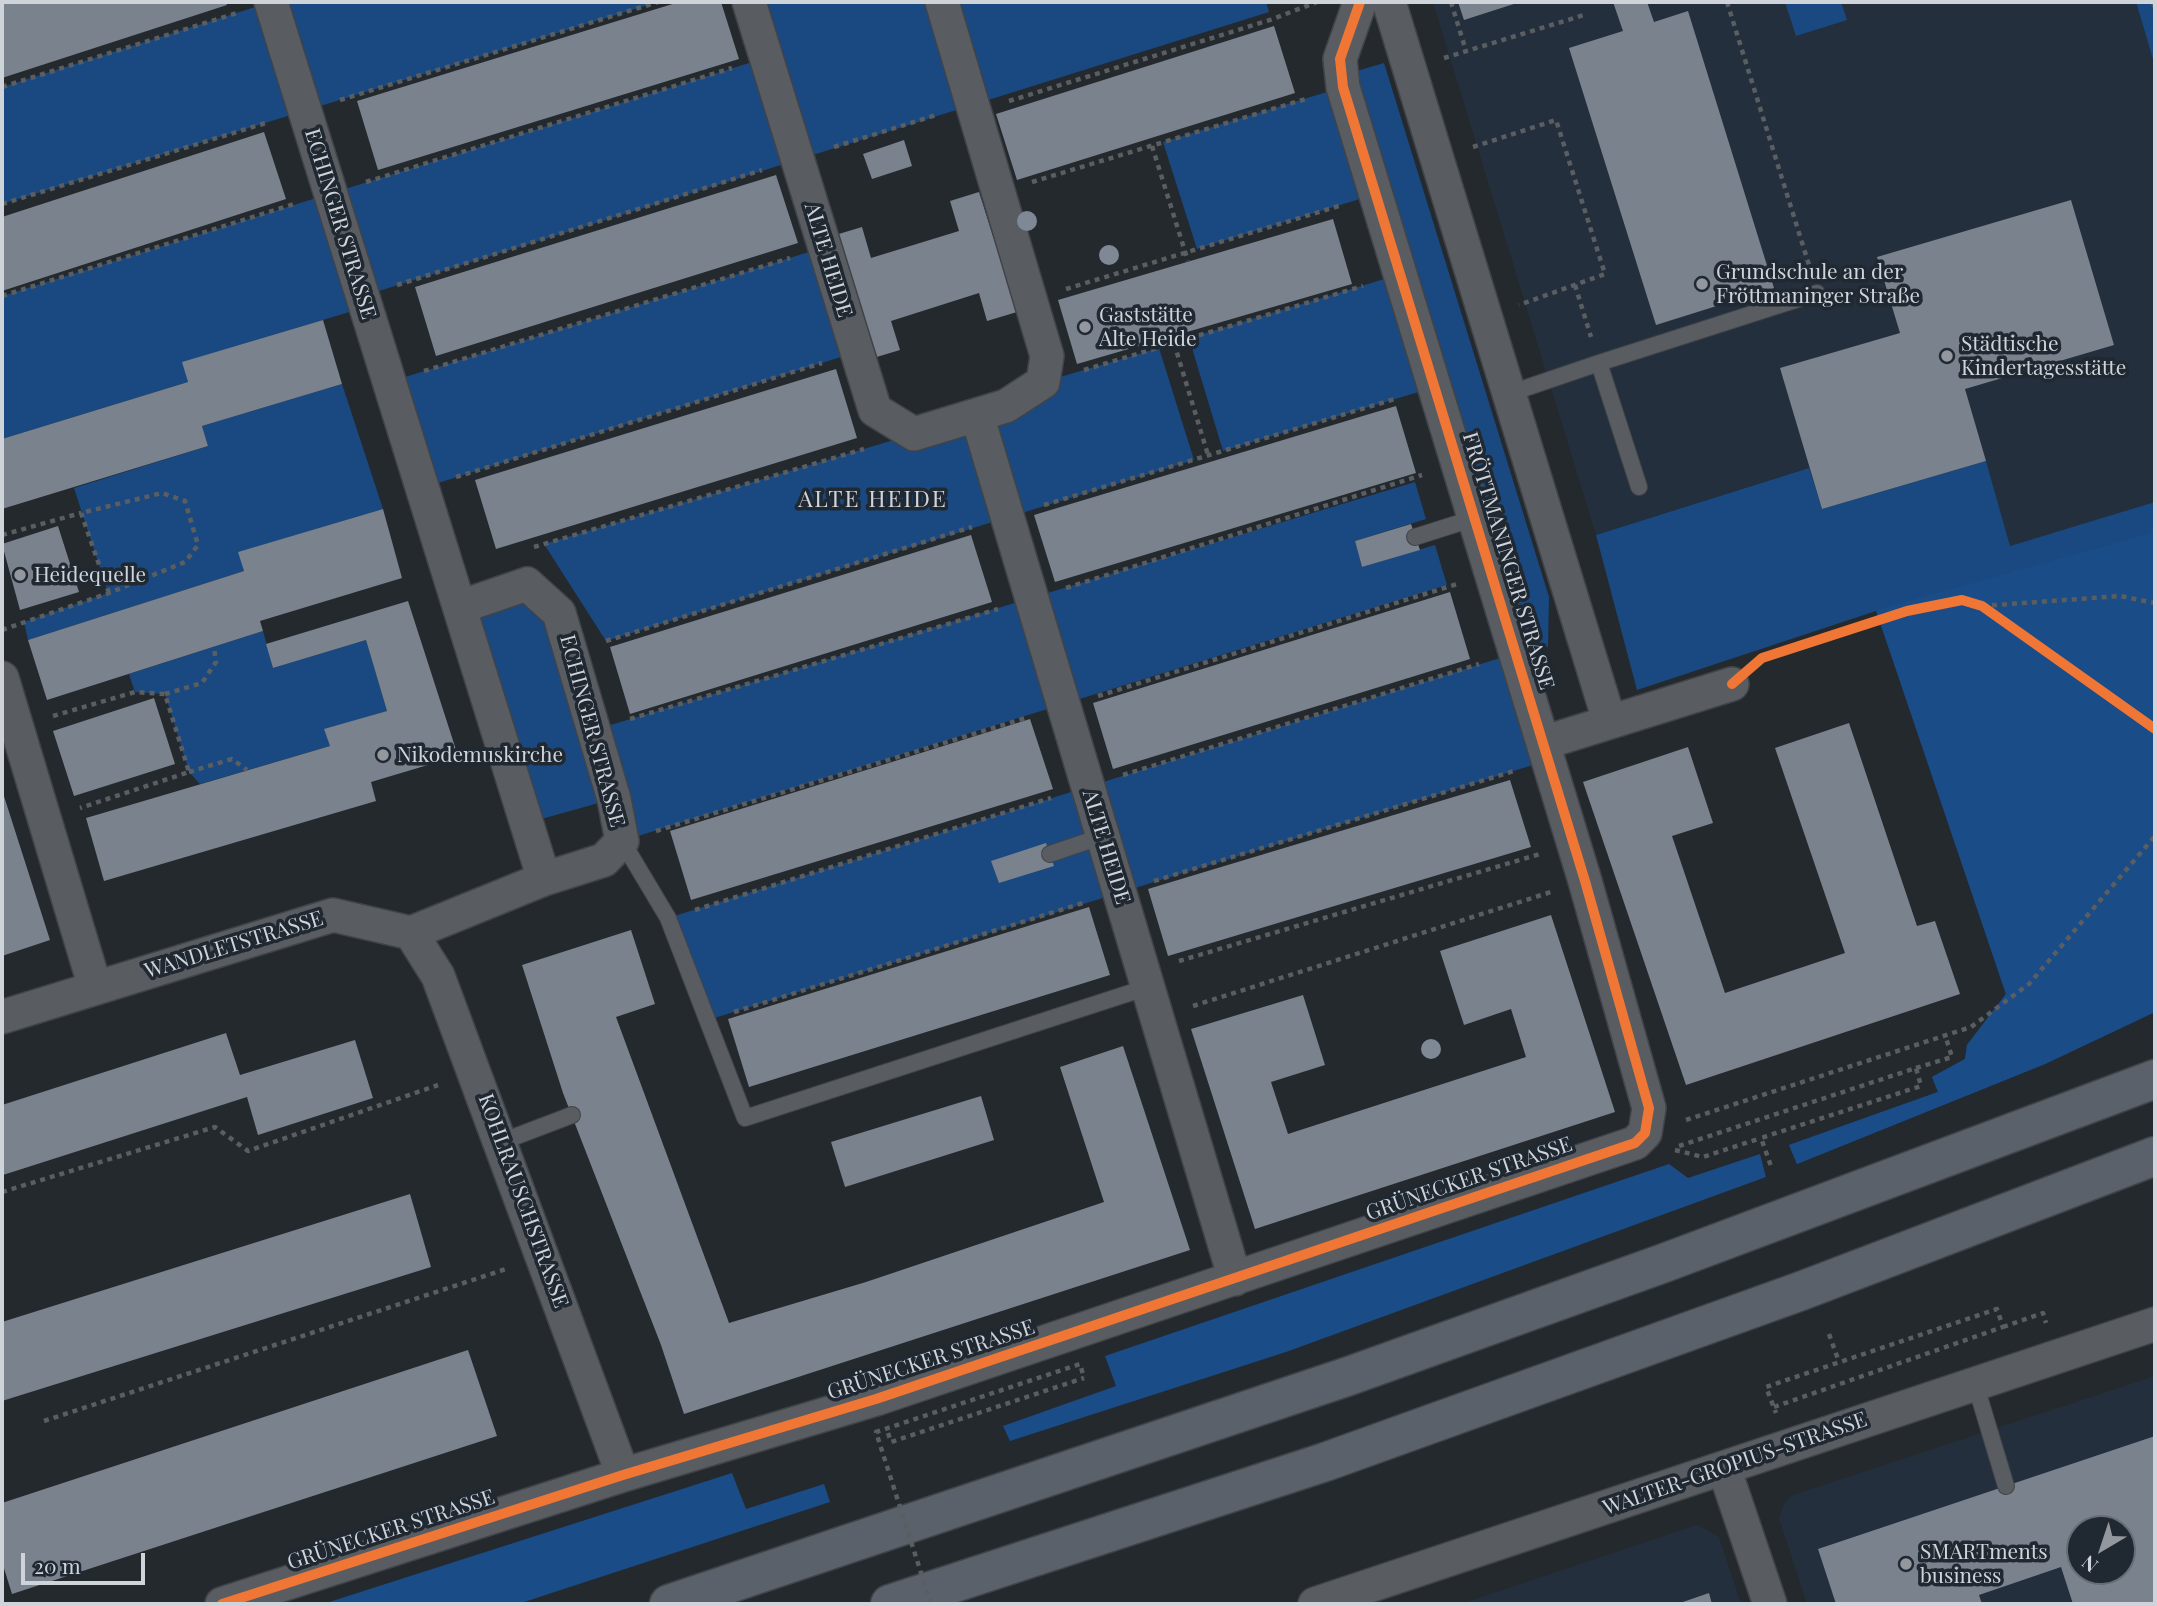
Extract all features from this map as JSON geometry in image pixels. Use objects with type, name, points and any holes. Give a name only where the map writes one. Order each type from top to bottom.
[{"type":"highway","points":[[669,1604],[1349,1376],[1664,1263],[2155,1079]]},
{"type":"highway","points":[[890,1604],[1325,1462],[1801,1291],[2155,1156]]},
{"type":"street","name":"ECHINGER STRASSE","points":[[271,2],[544,879],[604,860],[622,841],[559,613],[527,584],[460,607]]},
{"type":"street","name":"ALTE HEIDE","points":[[749,2],[875,410],[914,434]]},
{"type":"street","points":[[914,434],[1006,407],[1043,382],[1047,356],[942,2]]},
{"type":"street","name":"FRÖTTMANINGER STRASSE","points":[[1360,2],[1340,59],[1343,87],[1585,881],[1648,1108],[1645,1133]]},
{"type":"street","points":[[1389,2],[1609,720]]},
{"type":"street","name":"ALTE HEIDE","points":[[977,415],[1235,1279]]},
{"type":"street","points":[[2,678],[95,987]]},
{"type":"street","points":[[1546,751],[1609,720],[1732,684]]},
{"type":"street","points":[[411,933],[544,879]]},
{"type":"street","name":"WANDLETSTRASSE","points":[[2,1017],[333,915],[411,933]]},
{"type":"street","name":"KOHLRAUSCHSTRASSE","points":[[411,933],[439,976],[624,1475]]},
{"type":"street","name":"GRÜNECKER STRASSE","points":[[222,1604],[624,1475],[876,1399],[1635,1143],[1645,1133]]},
{"type":"street","name":"WALTER-GROPIUS-STRASSE","points":[[1315,1604],[2155,1324]]},
{"type":"street","points":[[1724,1468],[1770,1604]]},
{"type":"lane","points":[[1508,394],[1817,293]]},
{"type":"lane","points":[[1599,363],[1639,487]]},
{"type":"lane","points":[[1415,537],[1475,518]]},
{"type":"lane","points":[[1050,854],[1103,836]]},
{"type":"lane","points":[[622,841],[668,918],[744,1118],[1150,992]]},
{"type":"lane","points":[[501,1142],[572,1115]]},
{"type":"lane","points":[[1975,1383],[2006,1486]]},
{"type":"path","points":[[2,87],[271,2]]},
{"type":"path","points":[[2,204],[658,2]]},
{"type":"path","points":[[362,296],[797,159],[1270,20],[1317,2]]},
{"type":"path","points":[[1451,2],[1466,51]]},
{"type":"path","points":[[1727,2],[1817,293]]},
{"type":"path","points":[[2153,2],[2155,8]]},
{"type":"path","points":[[1410,69],[1584,15]]},
{"type":"path","points":[[2,296],[766,58]]},
{"type":"path","points":[[998,192],[1343,87]]},
{"type":"path","points":[[1437,158],[1556,120],[1605,274],[1485,318]]},
{"type":"path","points":[[1152,146],[1188,261]]},
{"type":"path","points":[[1030,300],[1376,194]]},
{"type":"path","points":[[389,382],[825,247]]},
{"type":"path","points":[[1043,382],[1401,274]]},
{"type":"path","points":[[1575,285],[1599,363]]},
{"type":"path","points":[[1174,343],[1208,455]]},
{"type":"path","points":[[422,488],[857,352]]},
{"type":"path","points":[[570,651],[1435,387]]},
{"type":"path","points":[[532,547],[914,434]]},
{"type":"path","points":[[593,730],[1032,598],[1459,464]]},
{"type":"path","points":[[2,536],[162,493],[185,501],[198,545],[184,562],[108,593],[2,630]]},
{"type":"path","points":[[81,513],[108,593]]},
{"type":"path","points":[[622,841],[1492,574]]},
{"type":"path","points":[[1982,606],[2120,596],[2155,603]]},
{"type":"path","points":[[16,727],[135,692],[165,694],[202,683],[216,662],[214,647]]},
{"type":"path","points":[[668,918],[1516,653]]},
{"type":"path","points":[[165,694],[189,772]]},
{"type":"path","points":[[708,1020],[1119,891],[1546,751]]},
{"type":"path","points":[[45,819],[232,759],[247,770]]},
{"type":"path","points":[[1645,1133],[1946,1038],[1971,1027],[2029,984],[2155,836]]},
{"type":"path","points":[[1150,992],[1574,844]]},
{"type":"path","points":[[1150,992],[1585,881]]},
{"type":"path","points":[[1916,1068],[1921,1086],[1703,1157],[1671,1149],[1916,1068],[1952,1057],[1946,1038]]},
{"type":"path","points":[[2,1192],[215,1127],[247,1151],[476,1073]]},
{"type":"path","points":[[1761,1138],[1771,1166]]},
{"type":"path","points":[[44,1420],[544,1256]]},
{"type":"path","points":[[2003,1327],[1997,1309],[1766,1387],[1774,1407],[2029,1318]]},
{"type":"path","points":[[1829,1334],[1839,1363]]},
{"type":"path","points":[[891,1442],[1084,1378],[1080,1364],[876,1432],[931,1604]]},
{"type":"shaded area","points":[[271,2],[658,2],[2,204],[2,87]]},
{"type":"shaded area","points":[[749,2],[942,2],[945,9],[969,2],[1266,2],[1269,12],[363,296],[366,307],[183,362],[188,382],[2,439],[2,296],[765,58]]},
{"type":"shaded area","name":"Grundschule an der Fröttmaninger Straße","points":[[1433,2],[2136,2],[2155,66],[2155,503],[2010,546],[1986,461],[1822,509],[1808,468],[1596,535]]},
{"type":"shaded area","points":[[1785,2],[1841,2],[1847,20],[1796,36]]},
{"type":"shaded area","points":[[2136,2],[2155,2],[2155,66]]},
{"type":"shaded area","points":[[1384,63],[1549,597],[1548,647],[1532,651],[1353,72]]},
{"type":"shaded area","points":[[1343,87],[1376,194],[1197,249],[1163,142]]},
{"type":"shaded area","points":[[825,247],[857,352],[422,488],[389,382]]},
{"type":"shaded area","points":[[1401,274],[1435,387],[1223,451],[1189,338]]},
{"type":"shaded area","points":[[1159,348],[1194,460],[606,641],[544,544],[914,434],[1043,382]]},
{"type":"shaded area","points":[[342,384],[383,509],[239,552],[244,571],[28,640],[24,622],[108,593],[74,488],[208,446],[202,426]]},
{"type":"shaded area","points":[[1986,461],[2010,546],[2155,502],[2155,1012],[2045,1064],[1797,1164],[1789,1145],[1938,1092],[1932,1077],[1965,1059],[1967,1045],[2006,994],[1876,611],[1637,690],[1596,535],[1809,468],[1822,509]]},
{"type":"shaded area","points":[[1415,482],[1426,519],[1355,541],[1362,567],[1435,545],[1447,585],[622,841],[613,799],[527,823],[460,607],[527,584],[594,730]]},
{"type":"shaded area","points":[[2155,532],[2155,1012],[2045,1064],[1797,1164],[1789,1145],[1938,1092],[1932,1077],[1965,1059],[1967,1045],[2006,994],[1876,610]]},
{"type":"shaded area","points":[[263,631],[273,668],[366,640],[387,711],[325,730],[330,746],[200,784],[189,772],[165,694],[135,692],[129,674]]},
{"type":"shaded area","points":[[1516,653],[1549,760],[708,1020],[668,918]]},
{"type":"shaded area","points":[[1760,1154],[1766,1177],[1286,1352],[1010,1441],[1003,1426],[1116,1386],[1105,1356],[1669,1164],[1688,1178]]},
{"type":"shaded area","points":[[2155,1376],[2155,1604],[1807,1604],[1779,1518],[1785,1502],[1793,1495]]},
{"type":"shaded area","points":[[732,1473],[746,1509],[824,1484],[830,1502],[518,1604],[323,1604]]},
{"type":"shaded area","points":[[1697,1525],[1719,1537],[1741,1604],[1461,1604]]},
{"type":"building","points":[[226,2],[227,5],[2,78],[2,4]]},
{"type":"building","points":[[679,2],[721,2],[739,59],[378,170],[357,101]]},
{"type":"building","points":[[1458,2],[1520,2],[1464,20]]},
{"type":"building","points":[[1613,2],[1647,2],[1654,22],[1688,11],[1774,288],[1656,325],[1569,48],[1623,31]]},
{"type":"building","points":[[1274,26],[1295,93],[1017,180],[996,114]]},
{"type":"building","points":[[264,132],[286,199],[2,291],[2,217]]},
{"type":"building","points":[[904,140],[912,166],[872,179],[863,154]]},
{"type":"building","points":[[776,175],[798,243],[436,356],[415,287]]},
{"type":"building","points":[[979,192],[1017,312],[987,321],[979,293],[891,321],[900,350],[870,359],[832,236],[862,227],[871,258],[959,231],[950,201]]},
{"type":"building","name":"Städtische Kindertagesstätte","points":[[2071,200],[2114,345],[1965,389],[1986,461],[1822,509],[1780,368],[1900,333],[1877,257]]},
{"type":"building","points":[[1333,219],[1352,284],[1077,364],[1058,300]]},
{"type":"building","points":[[323,320],[342,384],[202,426],[208,446],[2,509],[2,439],[188,382],[182,362]]},
{"type":"building","points":[[836,369],[857,438],[496,549],[475,480]]},
{"type":"building","points":[[1396,406],[1416,473],[1055,582],[1034,515]]},
{"type":"building","points":[[383,509],[402,578],[260,621],[263,631],[47,700],[28,640],[244,571],[238,552]]},
{"type":"building","points":[[1411,524],[1420,550],[1362,567],[1355,541]]},
{"type":"building","points":[[58,526],[79,592],[20,610],[2,544]]},
{"type":"building","points":[[971,535],[992,602],[630,714],[610,647]]},
{"type":"building","points":[[1450,592],[1470,659],[1113,769],[1093,703]]},
{"type":"building","points":[[408,601],[458,756],[371,782],[376,801],[104,881],[86,818],[330,746],[324,729],[387,711],[366,640],[273,668],[266,644]]},
{"type":"building","points":[[154,698],[175,764],[74,796],[53,731]]},
{"type":"building","points":[[1030,719],[1053,789],[691,900],[670,831]]},
{"type":"building","points":[[1849,723],[1917,926],[1935,921],[1960,994],[1686,1085],[1583,782],[1688,747],[1713,823],[1672,836],[1725,993],[1845,953],[1775,748]]},
{"type":"building","points":[[1510,780],[1531,847],[1168,956],[1148,889]]},
{"type":"building","points":[[2,790],[50,940],[2,956]]},
{"type":"building","points":[[1046,843],[1054,866],[999,883],[991,861]]},
{"type":"building","points":[[1089,907],[1110,975],[749,1087],[728,1019]]},
{"type":"building","points":[[1551,915],[1615,1112],[1255,1229],[1191,1029],[1303,995],[1325,1065],[1271,1082],[1288,1134],[1526,1057],[1511,1009],[1464,1025],[1440,951]]},
{"type":"building","points":[[631,930],[655,1004],[616,1017],[729,1323],[866,1282],[1104,1202],[1060,1067],[1123,1046],[1190,1250],[684,1414],[661,1345],[563,1093],[522,965]]},
{"type":"building","points":[[226,1033],[240,1075],[355,1040],[373,1098],[258,1135],[247,1097],[3,1175],[2,1105]]},
{"type":"building","points":[[981,1096],[994,1140],[845,1187],[831,1142]]},
{"type":"building","points":[[410,1194],[431,1267],[2,1401],[2,1322]]},
{"type":"building","points":[[468,1350],[497,1436],[12,1594],[2,1562],[2,1503]]},
{"type":"building","points":[[2155,1436],[2155,1604],[2073,1604],[2067,1585],[2136,1585],[2136,1515],[2066,1515],[2066,1582],[2061,1567],[1979,1595],[1982,1604],[1836,1604],[1818,1549]]},
{"type":"building","points":[[1709,1593],[1712,1604],[1677,1604]]},
{"type":"cycle path","points":[[222,1604],[623,1475],[876,1399],[1635,1143],[1645,1133],[1649,1108],[1585,881],[1343,87],[1340,59],[1360,2]]},
{"type":"cycle path","points":[[1732,684],[1762,658],[1907,611],[1962,600],[1982,606],[2155,729]]},
{"type":"place","name":"Grundschule an der Fröttmaninger Straße","points":[[1702,284]]},
{"type":"place","name":"Gaststätte Alte Heide","points":[[1085,327]]},
{"type":"place","name":"Städtische Kindertagesstätte","points":[[1947,356]]},
{"type":"place","name":"Heidequelle","points":[[20,575]]},
{"type":"place","name":"Nikodemuskirche","points":[[383,755]]},
{"type":"place","name":"SMARTments business","points":[[1906,1564]]},
{"type":"district","name":"ALTE HEIDE","points":[[873,500]]}]
